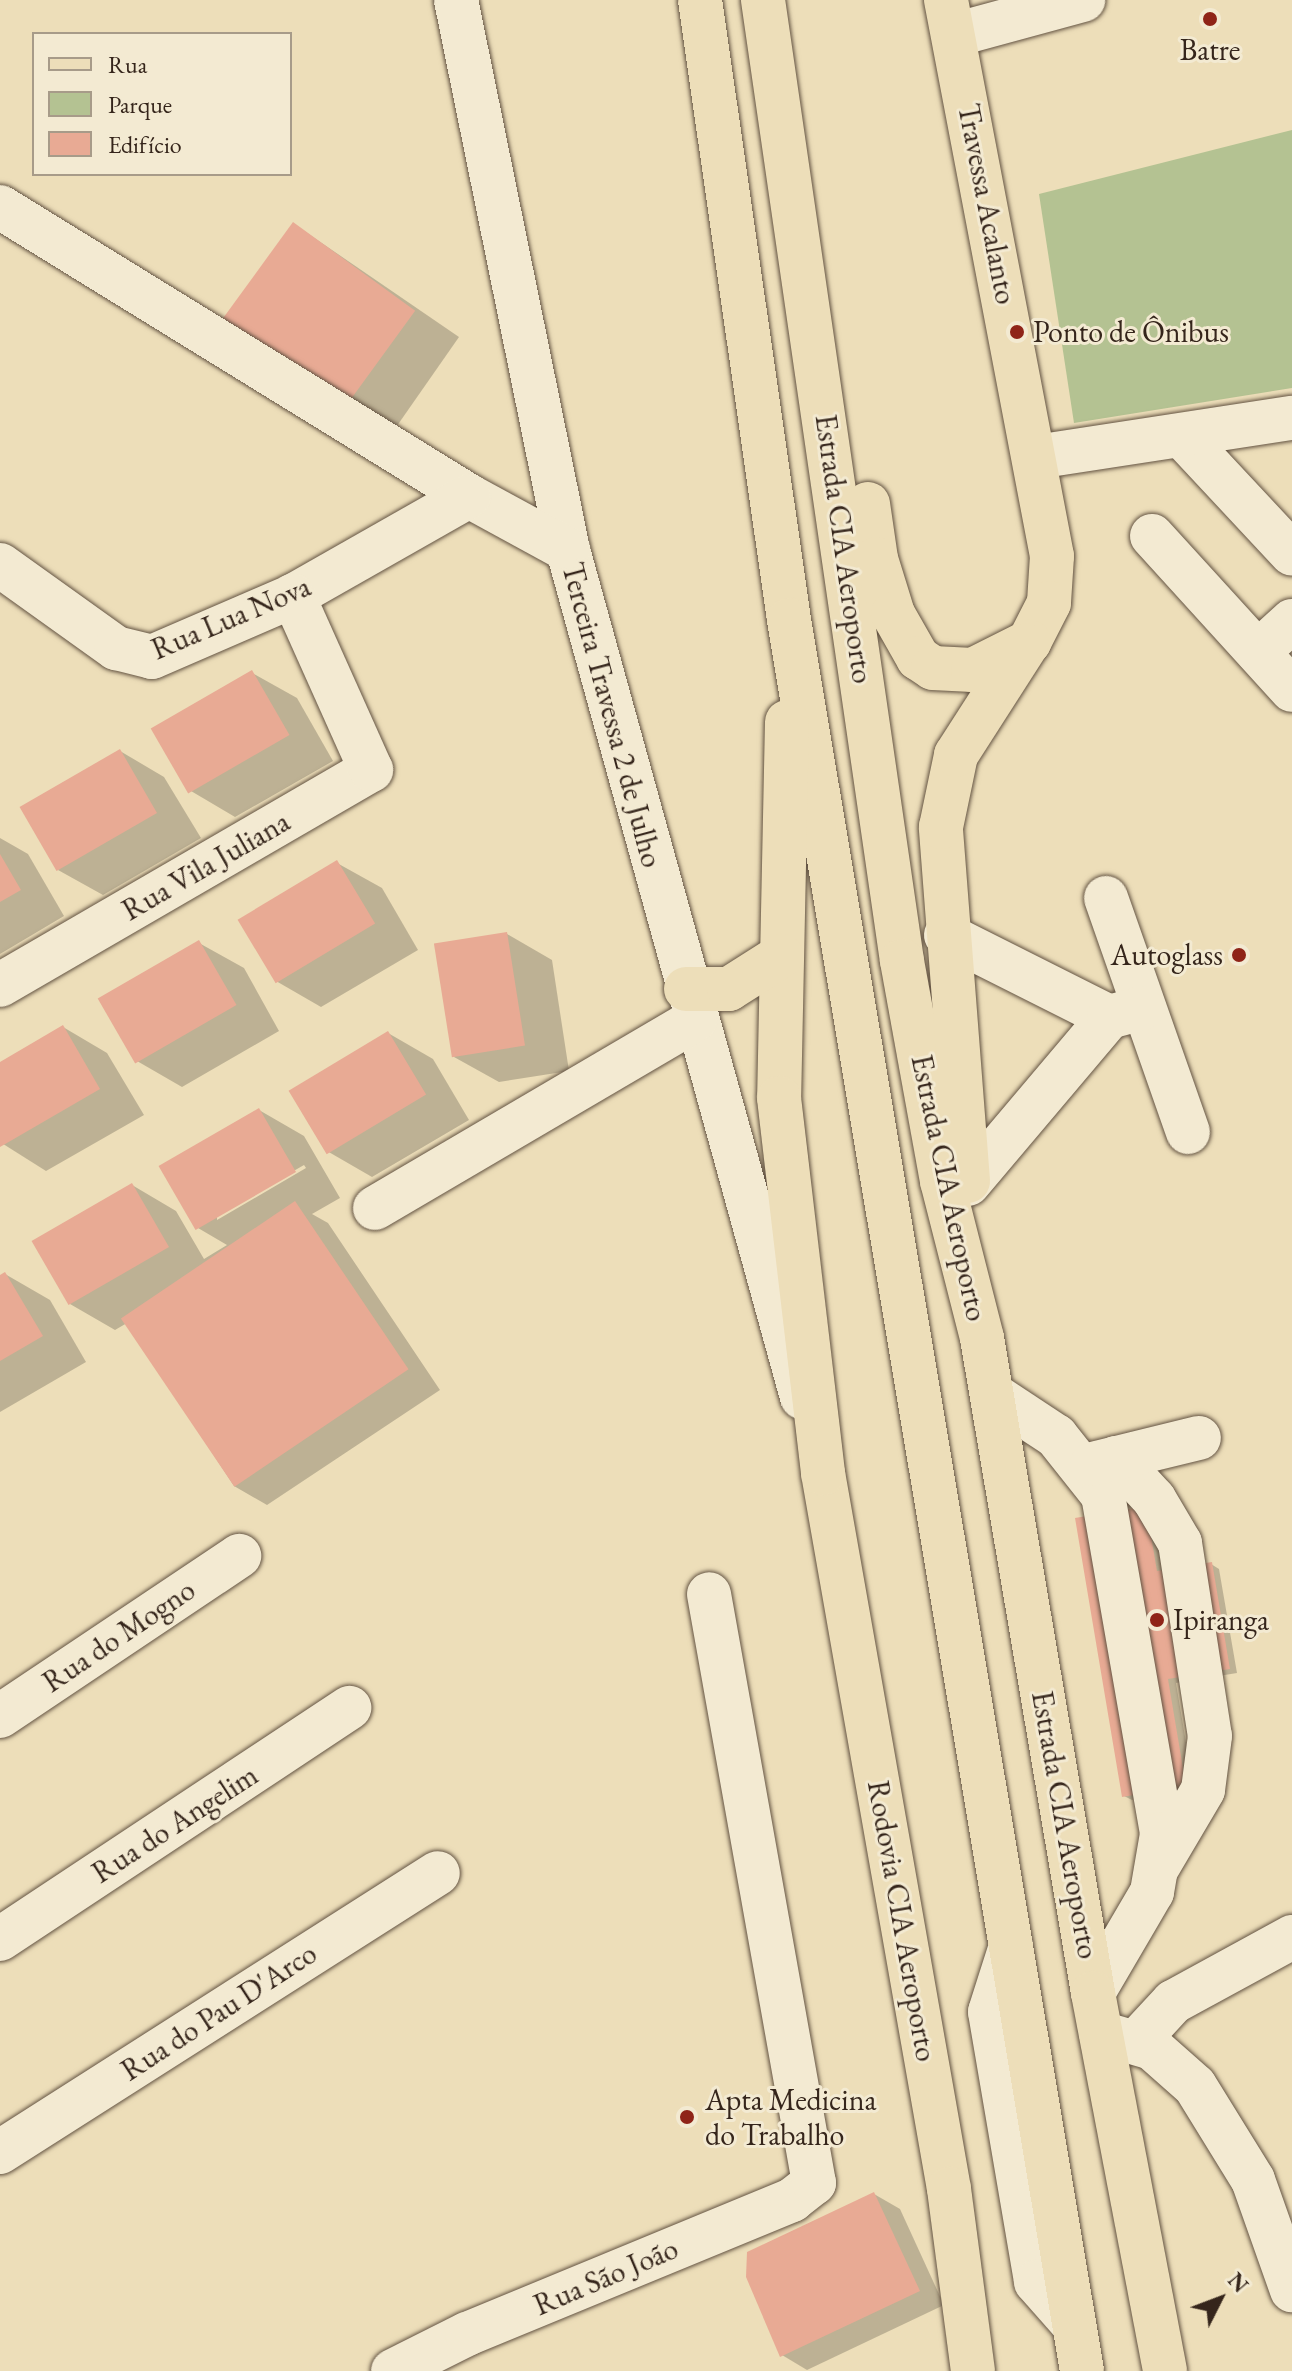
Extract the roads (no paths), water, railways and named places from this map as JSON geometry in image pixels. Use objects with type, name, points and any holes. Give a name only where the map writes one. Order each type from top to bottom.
[{"type":"main road","name":"Estrada CIA Aeroporto","points":[[700,0],[789,620],[1082,2371]]},
{"type":"main road","name":"Estrada CIA Aeroporto","points":[[763,0],[902,961],[942,1181],[982,1338],[1110,2023],[1165,2371]]},
{"type":"main road","points":[[774,0],[808,94],[876,559],[893,614],[908,645],[933,668],[973,670],[1029,642]]},
{"type":"main road","name":"Travessa Acalanto","points":[[950,17],[1036,457],[1053,580],[1049,603],[1029,642],[976,719],[945,791],[941,827],[946,935],[968,1184],[984,1279],[982,1338]]},
{"type":"main road","name":"Rodovia CIA Aeroporto","points":[[789,620],[779,1098],[823,1473],[949,2189],[973,2371]]},
{"type":"main road","points":[[690,1004],[729,989],[781,956]]},
{"type":"street","points":[[456,0],[568,550]]},
{"type":"street","points":[[950,17],[1083,0]]},
{"type":"street","name":"Terceira Travessa 2 de Julho","points":[[0,207],[469,496],[568,550],[690,1004],[823,1473]]},
{"type":"street","points":[[1036,457],[1184,438],[1292,418]]},
{"type":"street","points":[[1184,438],[1292,554]]},
{"type":"street","name":"Rua Lua Nova","points":[[0,565],[116,648],[139,656],[160,654],[293,596],[469,496]]},
{"type":"street","points":[[1152,536],[1292,690]]},
{"type":"street","name":"Rua Vila Juliana","points":[[0,985],[371,770],[293,596]]},
{"type":"street","points":[[1258,652],[1292,621]]},
{"type":"street","points":[[1106,898],[1125,1012],[1188,1132]]},
{"type":"street","points":[[946,935],[1125,1012]]},
{"type":"street","points":[[375,1208],[690,1004]]},
{"type":"street","points":[[968,1184],[1125,1012]]},
{"type":"street","points":[[992,1394],[1154,1499],[1180,1543],[1210,1736],[1203,1790],[1156,1870]]},
{"type":"street","points":[[1101,1462],[1199,1438]]},
{"type":"street","points":[[1101,1462],[1106,1510],[1162,1834],[1152,1892],[1125,1939],[1110,2023]]},
{"type":"street","name":"Rua do Mogno","points":[[0,1716],[239,1556]]},
{"type":"street","name":"Rua São João","points":[[393,2371],[467,2334],[792,2200],[809,2190],[814,2178],[709,1594]]},
{"type":"street","name":"Rua do Angelim","points":[[0,1939],[349,1708]]},
{"type":"street","name":"Rua do Pau D'Arco","points":[[0,2152],[438,1873]]},
{"type":"street","points":[[1110,2023],[1173,2002],[1292,1937]]},
{"type":"street","points":[[1110,2023],[1125,1939]]},
{"type":"street","points":[[1110,2023],[1170,2060],[1222,2123],[1270,2218],[1292,2290]]},
{"type":"place","name":"Batre","points":[[1210,19]]},
{"type":"place","name":"Ponto de Ônibus","points":[[1017,332]]},
{"type":"place","name":"Autoglass","points":[[1239,955]]},
{"type":"place","name":"Ipiranga","points":[[1157,1620]]},
{"type":"place","name":"Apta Medicina do Trabalho","points":[[687,2117]]}]
